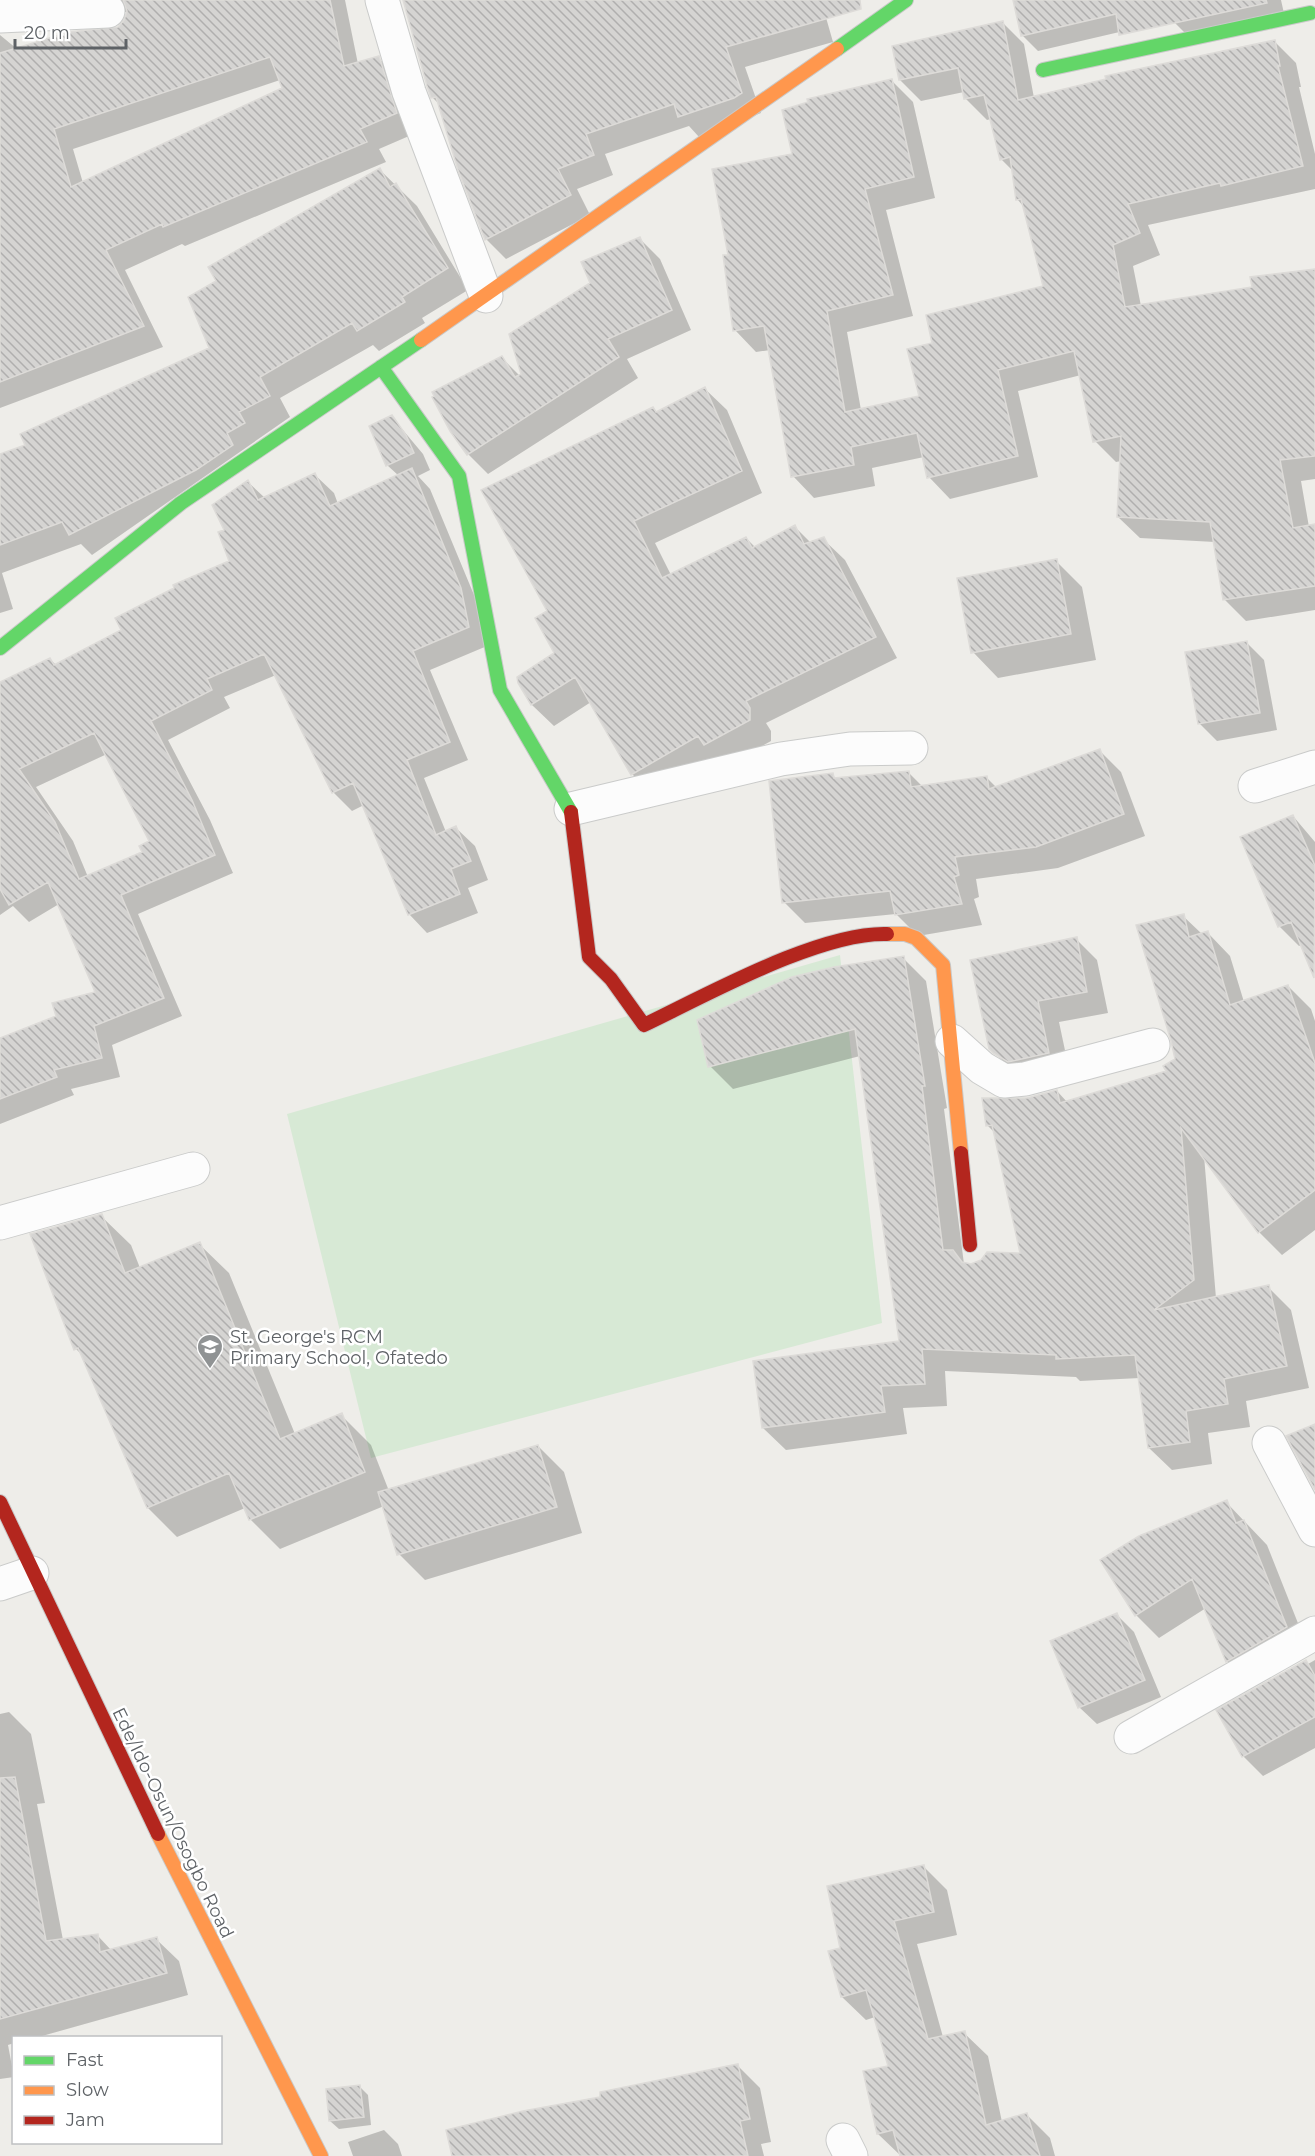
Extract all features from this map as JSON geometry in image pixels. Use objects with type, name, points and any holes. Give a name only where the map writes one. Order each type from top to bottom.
[{"type":"street","points":[[382,0],[409,92],[486,296]]},
{"type":"street","points":[[0,648],[181,503],[486,296],[906,0]]},
{"type":"street","points":[[0,16],[108,11]]},
{"type":"street","points":[[1042,70],[1311,15]]},
{"type":"street","points":[[381,367],[459,476],[500,690],[572,809],[589,957],[611,979],[644,1025],[822,944],[885,933],[906,934],[925,944],[943,965],[970,1245]]},
{"type":"street","points":[[572,809],[781,759],[850,748],[911,748]]},
{"type":"street","points":[[1255,786],[1315,767]]},
{"type":"street","points":[[952,1041],[982,1068],[1005,1081],[1025,1079],[1153,1045]]},
{"type":"street","points":[[0,1223],[193,1169]]},
{"type":"street","points":[[1269,1443],[1315,1530]]},
{"type":"street","name":"Ede/Ido-Osun/Osogbo Road","points":[[0,1502],[183,1886],[321,2156]]},
{"type":"street","points":[[0,1584],[32,1573]]},
{"type":"street","points":[[1131,1737],[1315,1633]]},
{"type":"green space","points":[[840,955],[882,1323],[371,1458],[287,1114]]},
{"type":"building","points":[[123,0],[330,0],[344,66],[379,56],[397,113],[360,129],[367,142],[163,227],[162,224],[106,250],[144,326],[0,382],[0,53],[69,32],[118,27],[127,11]],"holes":[[[270,57],[282,88],[71,187],[54,129]]]},
{"type":"building","points":[[403,0],[860,0],[861,9],[726,47],[742,93],[734,98],[678,117],[674,104],[586,134],[594,155],[558,169],[571,195],[485,240],[458,170],[436,97],[431,98]]},
{"type":"building","points":[[1013,0],[1266,0],[1267,3],[1119,35],[1116,14],[1021,36]]},
{"type":"building","points":[[1003,21],[1018,100],[1106,79],[1105,76],[1275,40],[1280,66],[1278,66],[1303,166],[1221,186],[1220,183],[1128,204],[1140,233],[1113,245],[1125,307],[1252,287],[1250,277],[1315,269],[1315,456],[1280,460],[1293,528],[1315,524],[1315,586],[1223,600],[1210,522],[1117,517],[1121,436],[1093,442],[1074,351],[998,370],[1018,456],[927,478],[917,433],[851,447],[854,465],[791,477],[764,326],[733,331],[723,255],[728,255],[712,169],[792,154],[782,110],[808,102],[807,99],[892,79],[914,177],[865,189],[893,295],[827,311],[845,412],[919,396],[907,349],[932,343],[926,315],[1043,286],[1021,199],[1016,200],[1010,157],[1000,160],[984,95],[964,99],[958,68],[899,80],[892,46]]},
{"type":"building","points":[[380,168],[390,187],[396,183],[448,268],[402,297],[405,302],[357,331],[352,323],[260,377],[270,396],[239,412],[245,423],[227,433],[233,445],[196,470],[69,535],[62,522],[0,545],[0,454],[25,445],[20,434],[209,348],[188,297],[216,281],[208,267]]},
{"type":"building","points":[[640,237],[672,310],[608,339],[619,357],[467,455],[450,431],[432,397],[434,396],[432,392],[502,356],[515,377],[521,374],[509,334],[590,283],[581,262]]},
{"type":"building","points":[[705,387],[742,471],[634,521],[662,578],[746,537],[752,548],[795,525],[804,544],[824,537],[876,637],[746,701],[750,708],[750,720],[704,745],[698,736],[631,775],[575,677],[531,705],[518,683],[517,677],[554,653],[535,618],[547,611],[481,490],[653,407],[656,412]]},
{"type":"building","points":[[392,415],[406,435],[414,453],[386,466],[369,426]]},
{"type":"building","points":[[412,468],[461,588],[469,627],[413,651],[450,742],[407,760],[436,835],[456,826],[471,861],[451,869],[460,894],[408,915],[353,783],[332,793],[264,654],[207,679],[212,690],[151,721],[192,800],[215,855],[121,895],[164,998],[94,1026],[102,1058],[54,1070],[57,1077],[0,1099],[0,1038],[56,1016],[52,1003],[95,992],[48,882],[9,905],[0,889],[0,682],[50,658],[54,665],[121,630],[115,618],[174,588],[173,585],[229,561],[218,532],[224,530],[212,505],[248,480],[258,500],[315,473],[330,506]],"holes":[[[94,733],[149,841],[139,846],[142,852],[79,879],[55,822],[19,769]]]},
{"type":"building","points":[[1057,559],[1071,634],[971,653],[957,578]]},
{"type":"building","points":[[1247,641],[1260,713],[1198,724],[1185,652]]},
{"type":"building","points":[[1100,749],[1124,814],[1036,847],[955,857],[959,875],[954,877],[962,904],[895,915],[890,891],[782,903],[769,781],[833,773],[834,778],[909,771],[911,787],[987,776],[989,789]]},
{"type":"building","points":[[1293,815],[1315,866],[1314,978],[1291,922],[1278,927],[1240,837]]},
{"type":"building","points":[[1184,914],[1189,937],[1208,931],[1230,1005],[1288,985],[1315,1063],[1315,1190],[1258,1233],[1181,1128],[1194,1280],[1154,1310],[1269,1285],[1287,1366],[1224,1379],[1228,1404],[1186,1411],[1190,1442],[1148,1448],[1135,1355],[1056,1359],[1056,1355],[922,1349],[925,1384],[881,1386],[885,1412],[762,1428],[753,1361],[899,1341],[855,1029],[708,1067],[697,1020],[792,977],[834,967],[904,956],[925,1086],[922,1086],[943,1250],[953,1250],[962,1262],[971,1264],[981,1260],[987,1252],[1020,1253],[992,1125],[986,1126],[982,1098],[1027,1098],[1057,1090],[1060,1103],[1166,1071],[1163,1066],[1175,1059],[1136,925]]},
{"type":"building","points":[[1077,937],[1087,992],[1038,1001],[1049,1053],[1008,1062],[993,1053],[989,1049],[970,960]]},
{"type":"building","points":[[102,1214],[125,1273],[200,1242],[280,1439],[342,1413],[365,1472],[249,1520],[229,1473],[147,1508],[78,1348],[74,1350],[30,1234]]},
{"type":"building","points":[[1315,1424],[1315,1490],[1286,1436]]},
{"type":"building","points":[[538,1445],[557,1507],[397,1555],[378,1492]]},
{"type":"building","points":[[1227,1500],[1236,1523],[1244,1520],[1287,1627],[1226,1662],[1192,1579],[1135,1616],[1100,1560],[1139,1536]]},
{"type":"building","points":[[1117,1613],[1145,1680],[1078,1708],[1050,1641]]},
{"type":"building","points":[[1306,1660],[1315,1676],[1315,1717],[1242,1757],[1216,1710]]},
{"type":"building","points":[[15,1777],[46,1941],[98,1934],[100,1952],[157,1937],[167,1973],[0,2019],[0,1778]]},
{"type":"building","points":[[924,1865],[934,1912],[894,1921],[928,2039],[965,2031],[986,2125],[1027,2113],[1040,2156],[900,2156],[893,2130],[877,2134],[863,2071],[888,2066],[866,1990],[841,1997],[828,1951],[840,1948],[827,1886]]},
{"type":"building","points":[[738,2064],[750,2119],[740,2121],[748,2156],[452,2156],[446,2130],[523,2111],[600,2097],[600,2092]]},
{"type":"building","points":[[360,2085],[364,2117],[329,2121],[326,2089]]},
{"type":"traffic: fast","points":[[837,49],[906,0]]},
{"type":"traffic: fast","points":[[1043,70],[1310,13]]},
{"type":"traffic: fast","points":[[0,648],[181,503],[421,340]]},
{"type":"traffic: fast","points":[[381,367],[459,476],[500,690],[571,812]]},
{"type":"traffic: slow","points":[[421,340],[837,49]]},
{"type":"traffic: slow","points":[[887,934],[905,934],[916,938],[943,965],[961,1153]]},
{"type":"traffic: slow","points":[[158,1834],[321,2156]]},
{"type":"traffic: jam","points":[[571,812],[589,957],[611,979],[644,1025],[731,982],[797,954],[860,936],[887,934]]},
{"type":"traffic: jam","points":[[961,1153],[970,1245]]},
{"type":"traffic: jam","points":[[0,1502],[158,1834]]},
{"type":"place","name":"St. George's RCM Primary School, Ofatedo","points":[[210,1370]]}]
